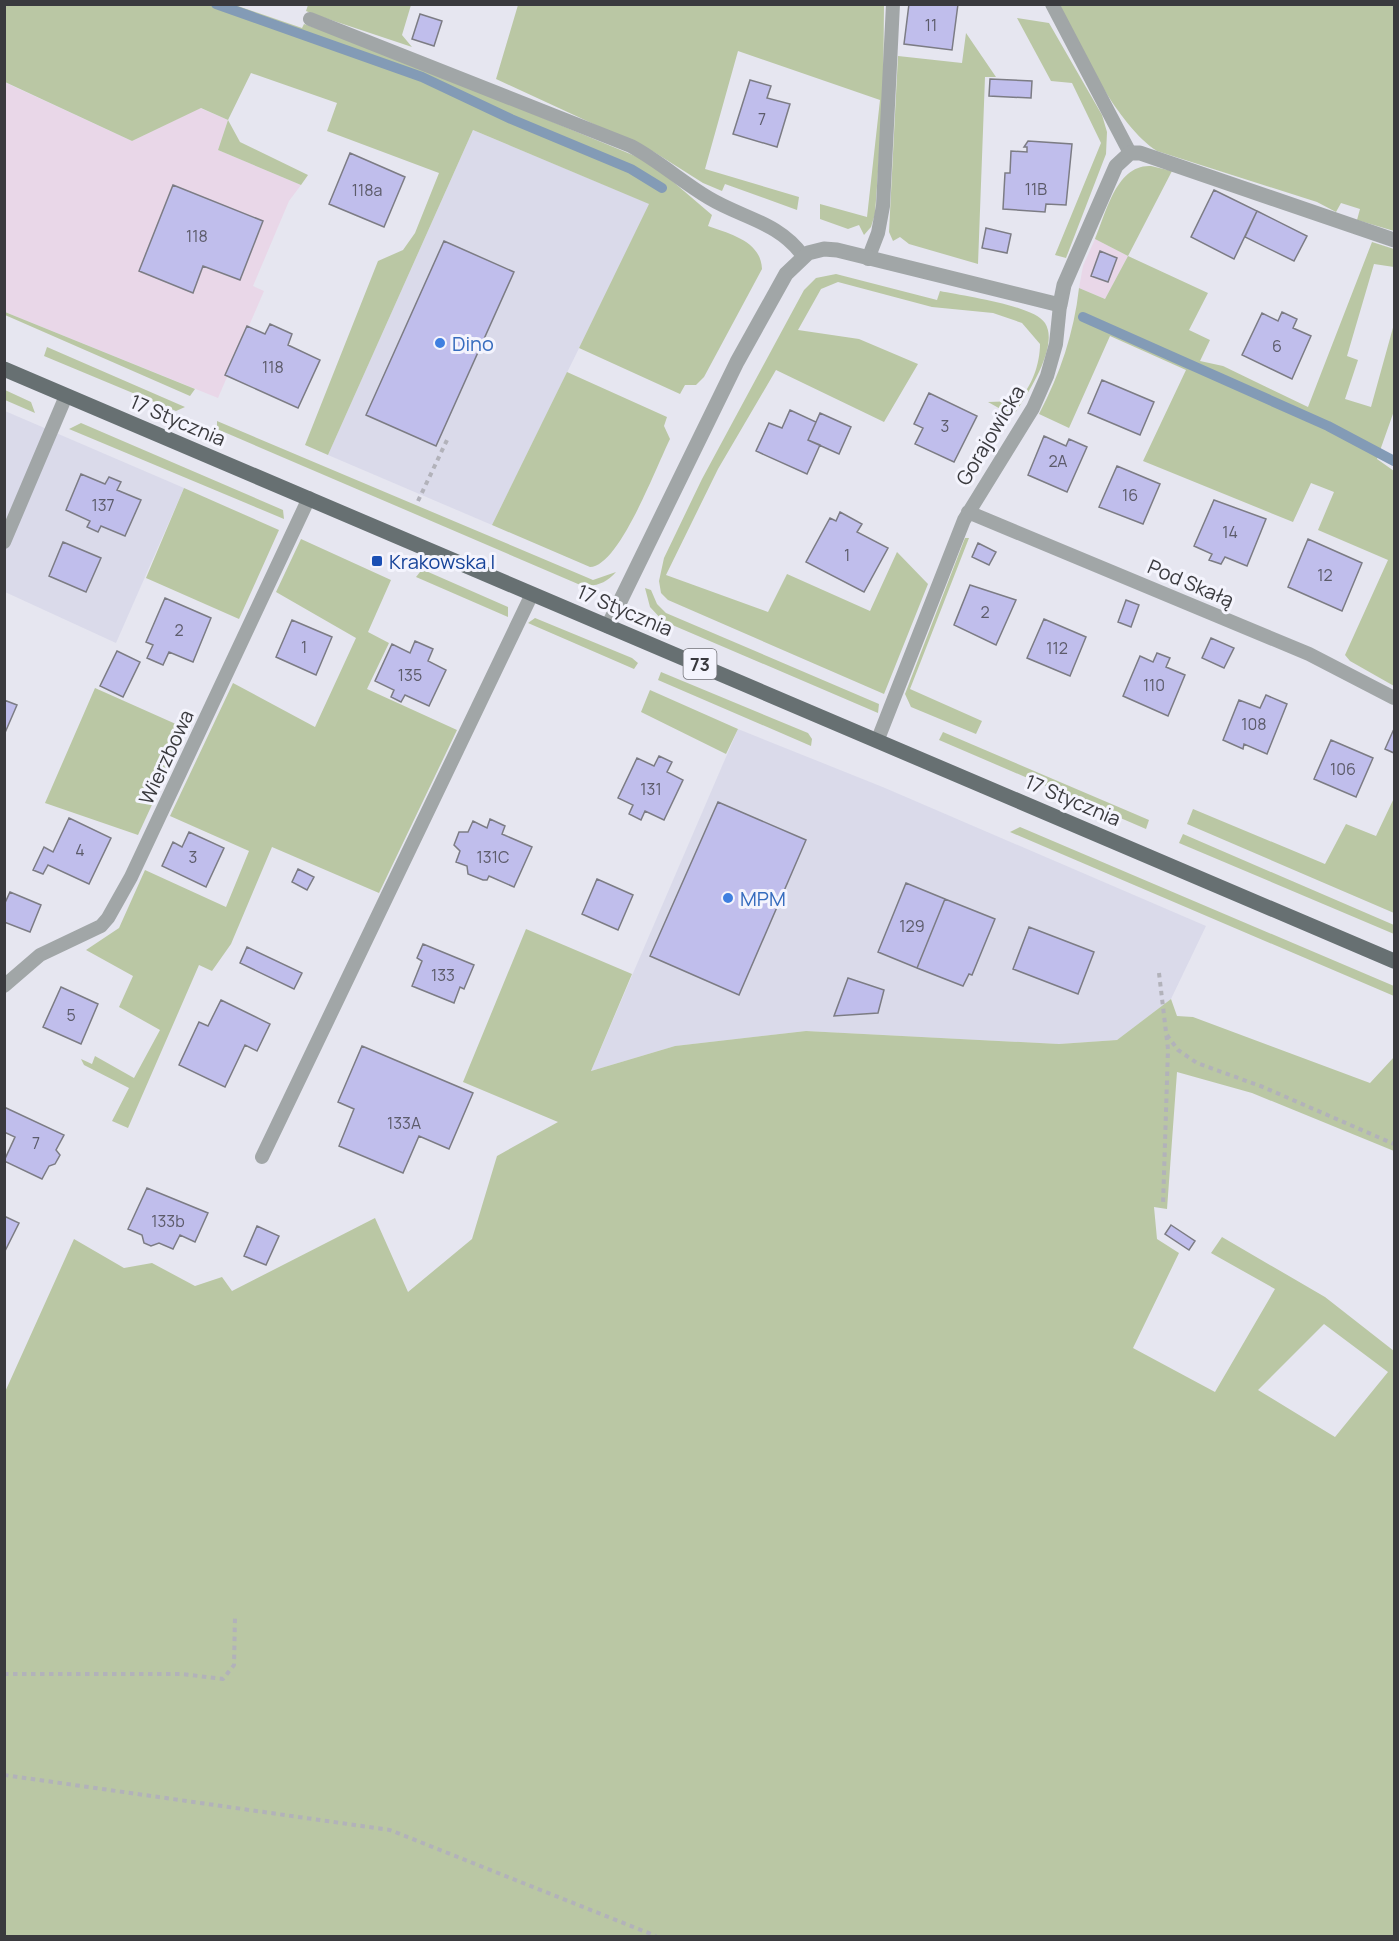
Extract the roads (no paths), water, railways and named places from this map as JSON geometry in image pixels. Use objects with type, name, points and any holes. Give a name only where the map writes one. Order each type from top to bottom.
[{"type":"main road","name":"17 Stycznia","points":[[4,369],[878,739],[1395,961]]},
{"type":"street","points":[[1130,153],[1157,157],[1395,240]]},
{"type":"street","name":"Gorajowicka","points":[[1060,305],[1064,285],[1112,176],[1123,158],[1130,153]]},
{"type":"street","points":[[608,626],[737,362],[786,274],[803,256],[815,250],[830,249],[1060,305]]},
{"type":"lane","points":[[868,259],[880,225],[883,206],[893,4]]},
{"type":"lane","points":[[1052,4],[1130,153]]},
{"type":"lane","points":[[310,19],[631,146],[712,200],[777,229],[793,242],[803,256]]},
{"type":"lane","name":"Gorajowicka","points":[[878,739],[968,512],[1040,393],[1056,345],[1060,305]]},
{"type":"lane","points":[[4,542],[66,396]]},
{"type":"lane","name":"Wierzbowa","points":[[4,986],[40,955],[93,930],[108,918],[131,877],[309,498]]},
{"type":"lane","name":"Pod Skałą","points":[[968,512],[1309,654],[1395,698]]},
{"type":"lane","points":[[262,1157],[532,594]]},
{"type":"waterway","points":[[216,4],[422,77],[511,119],[631,169],[662,188]]},
{"type":"waterway","points":[[1083,317],[1328,426],[1394,461]]},
{"type":"place","name":"Dino","points":[[440,343]]},
{"type":"place","name":"Krakowska I","points":[[377,561]]},
{"type":"place","name":"MPM","points":[[728,898]]}]
